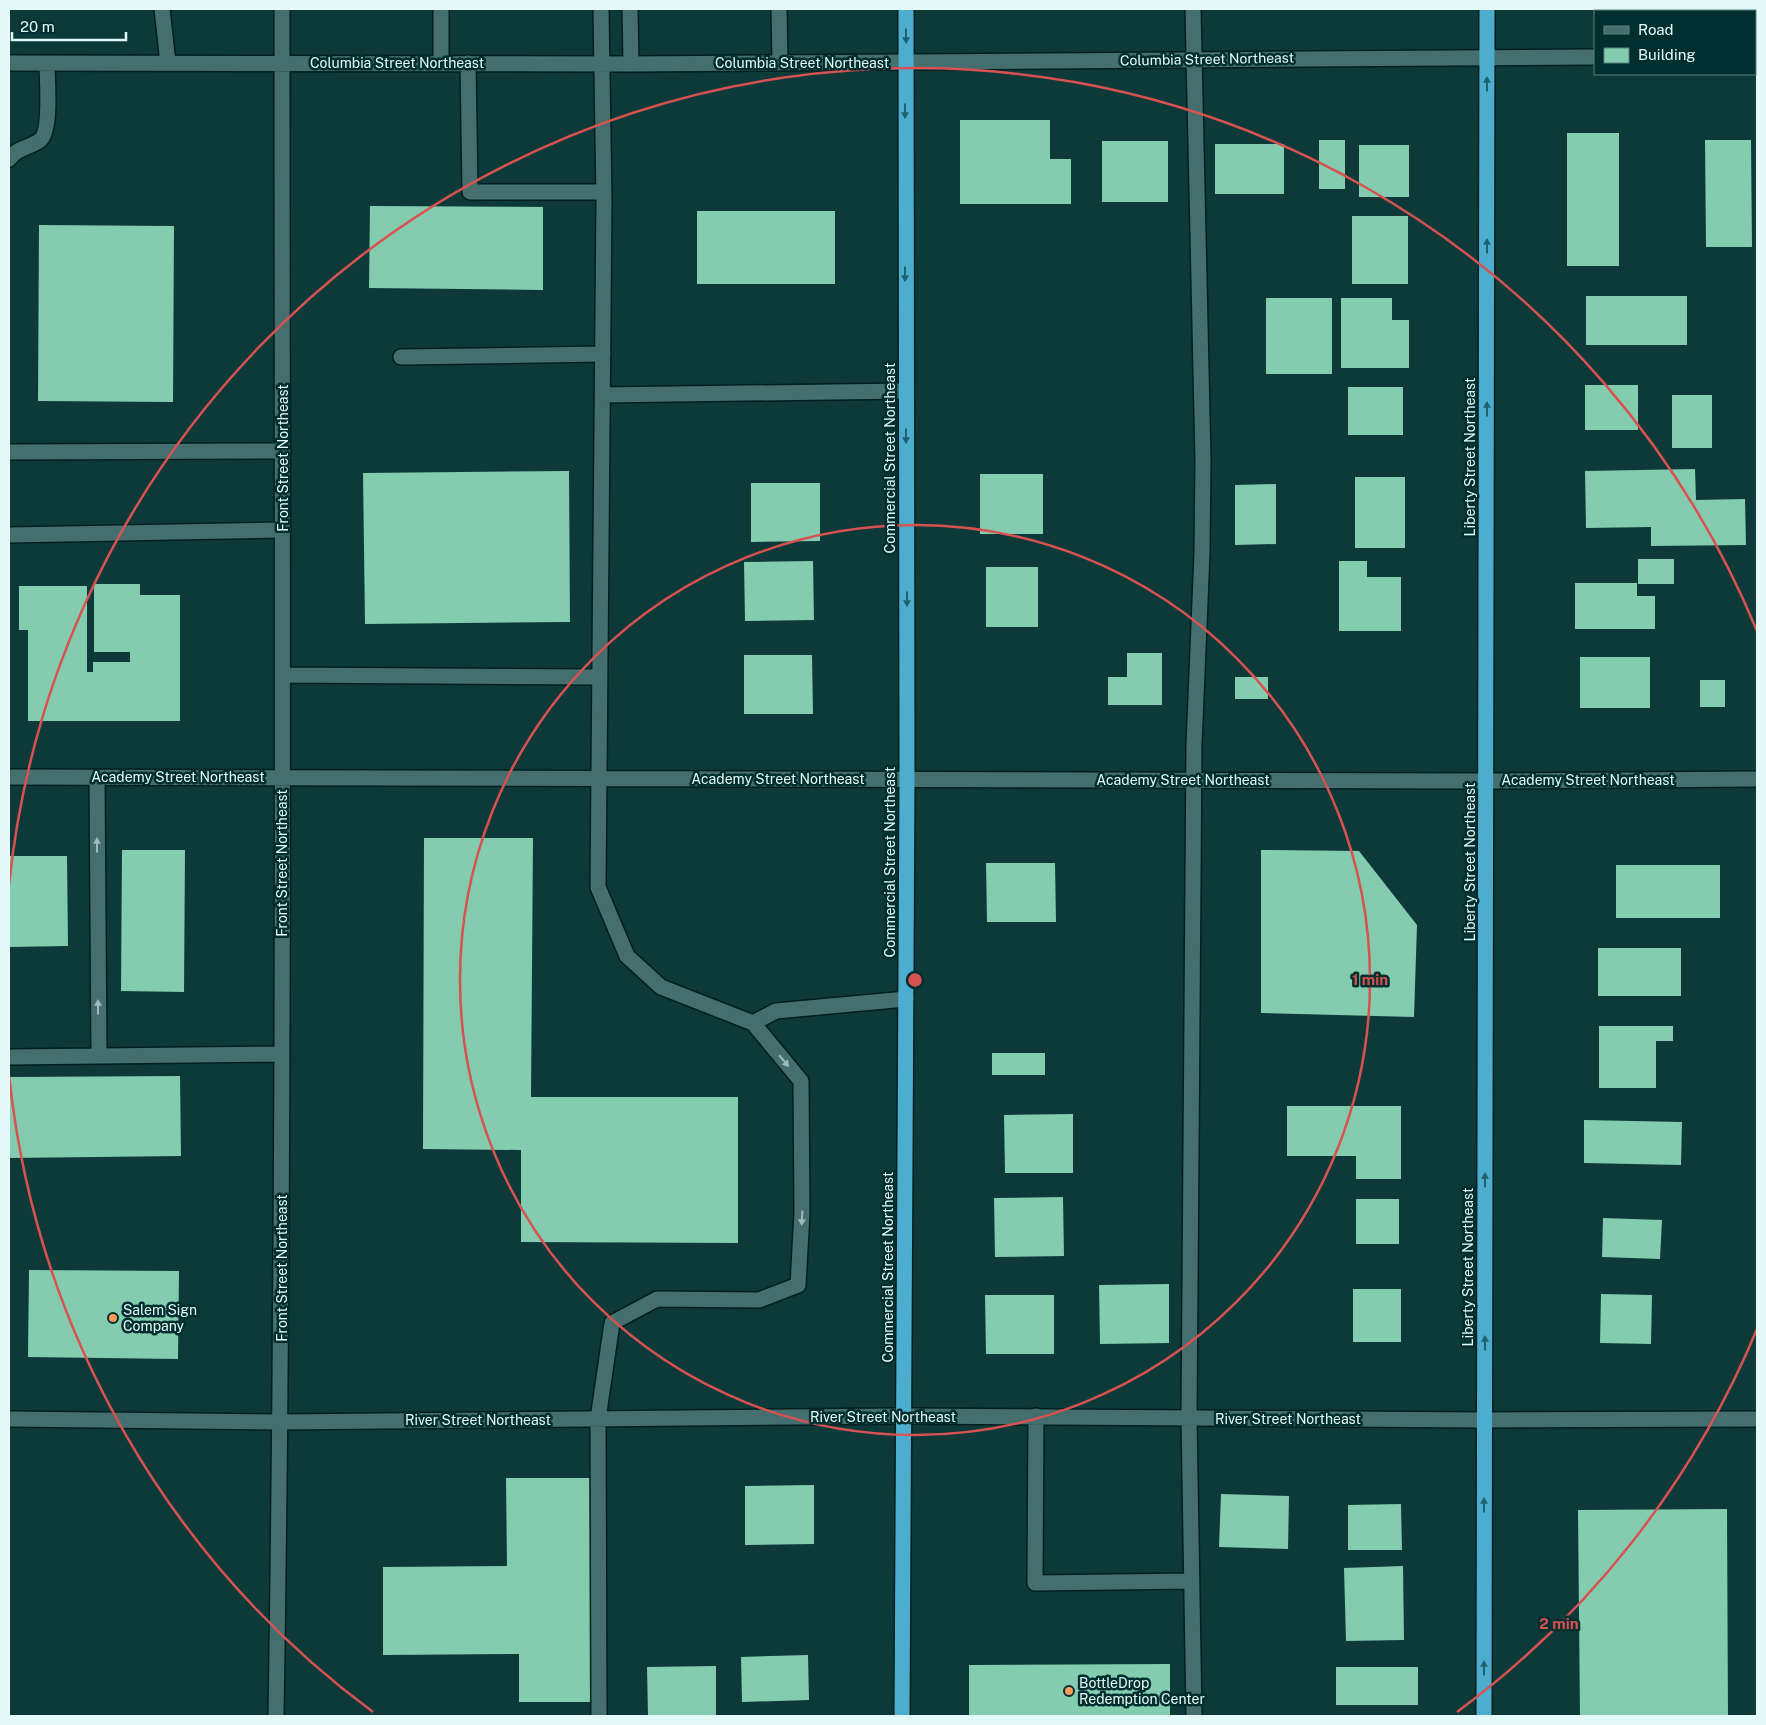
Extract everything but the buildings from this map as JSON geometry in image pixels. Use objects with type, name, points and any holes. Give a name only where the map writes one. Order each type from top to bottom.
[{"type":"highway","name":"Commercial Street Northeast","points":[[902,1716],[907,779],[906,9]]},
{"type":"highway","name":"Liberty Street Northeast","points":[[1484,1716],[1487,9]]},
{"type":"street","points":[[162,9],[168,63]]},
{"type":"street","name":"Front Street Northeast","points":[[276,1716],[281,1422],[282,9]]},
{"type":"street","points":[[441,63],[442,9]]},
{"type":"street","points":[[599,1716],[598,1420],[612,1323],[656,1299],[758,1300],[798,1285],[802,1213],[801,1081],[753,1024],[661,987],[627,956],[598,888],[604,192],[601,9]]},
{"type":"street","points":[[630,9],[631,64]]},
{"type":"street","points":[[779,9],[780,63]]},
{"type":"street","points":[[1193,9],[1203,460],[1202,554],[1194,745],[1189,1418],[1194,1716]]},
{"type":"street","name":"Columbia Street Northeast","points":[[9,63],[906,63],[1193,58],[1594,57]]},
{"type":"street","points":[[468,63],[470,192],[604,192]]},
{"type":"street","points":[[9,158],[14,152],[41,140],[47,131],[47,64]]},
{"type":"street","points":[[401,357],[603,354]]},
{"type":"street","points":[[602,395],[906,391]]},
{"type":"street","points":[[9,452],[283,451]]},
{"type":"street","points":[[9,535],[283,530]]},
{"type":"street","points":[[283,675],[599,678]]},
{"type":"street","name":"Academy Street Northeast","points":[[9,777],[1486,781],[1757,779]]},
{"type":"street","points":[[97,777],[99,1056]]},
{"type":"street","points":[[753,1024],[776,1011],[906,1000]]},
{"type":"street","points":[[9,1057],[282,1054]]},
{"type":"street","points":[[1036,1416],[1035,1583],[1191,1581]]},
{"type":"street","name":"River Street Northeast","points":[[9,1419],[281,1422],[1036,1416],[1484,1420],[1757,1419]]},
{"type":"place","name":"Salem Sign Company","points":[[113,1318]]},
{"type":"place","name":"BottleDrop Redemption Center","points":[[1069,1691]]}]
